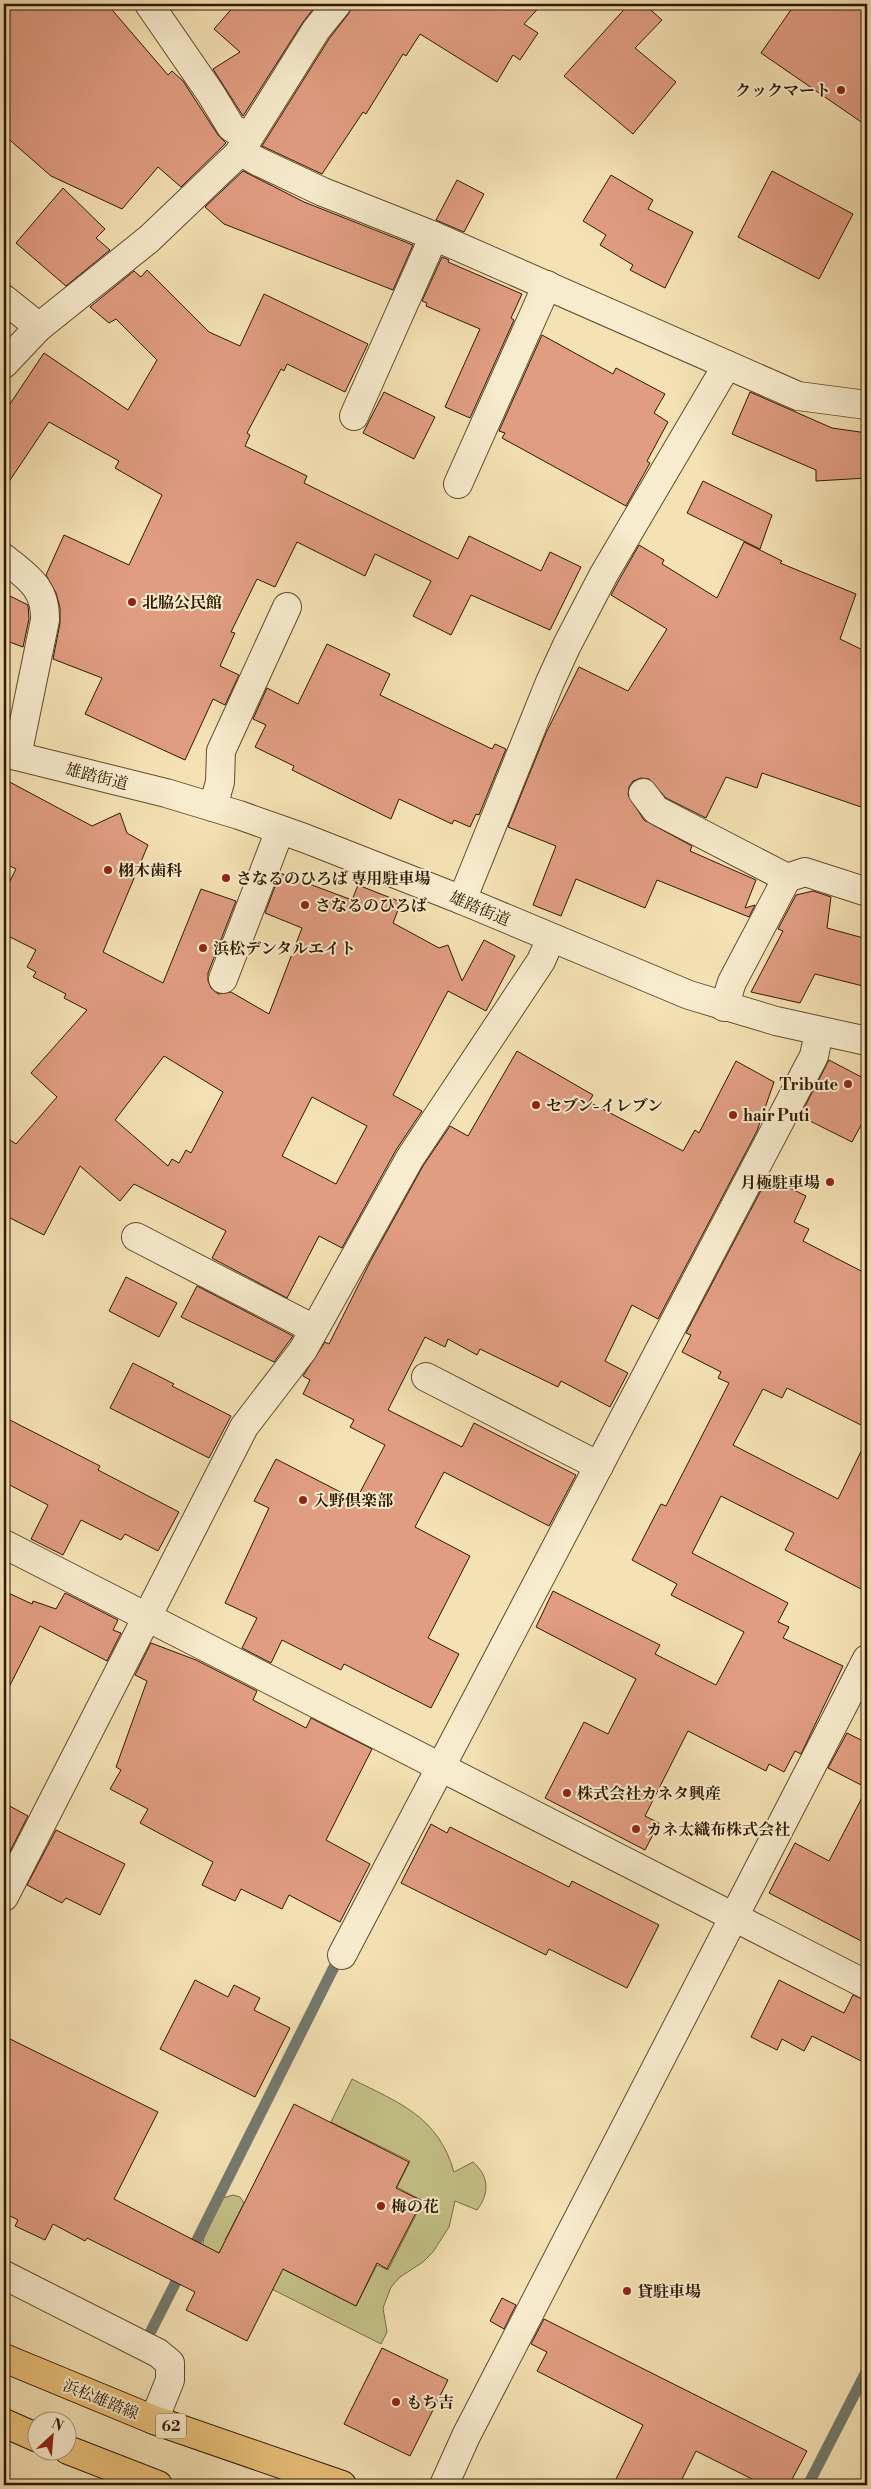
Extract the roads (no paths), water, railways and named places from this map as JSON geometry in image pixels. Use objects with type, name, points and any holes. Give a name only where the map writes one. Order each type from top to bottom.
[{"type":"main road","name":"浜松雄踏線","points":[[4,2358],[154,2420],[342,2485]]},
{"type":"main road","points":[[4,2424],[28,2434]]},
{"type":"main road","points":[[78,2454],[158,2485]]},
{"type":"street","points":[[149,4],[196,70],[231,127],[257,162],[324,192],[434,236],[798,396],[867,405]]},
{"type":"street","points":[[4,364],[39,327],[149,239],[244,144],[316,30],[337,4]]},
{"type":"street","points":[[354,416],[434,236]]},
{"type":"street","points":[[458,484],[546,285]]},
{"type":"street","points":[[4,299],[39,327]]},
{"type":"street","points":[[462,900],[550,682],[567,645],[604,574],[727,364]]},
{"type":"street","points":[[4,558],[41,592],[45,607],[45,620],[10,755]]},
{"type":"street","points":[[213,807],[220,782],[220,751],[287,607]]},
{"type":"street","name":"雄踏街道","points":[[10,755],[213,807],[280,830],[462,900],[551,938],[724,1007],[820,1032],[867,1041]]},
{"type":"street","points":[[643,793],[656,810],[786,878]]},
{"type":"street","points":[[223,979],[280,830]]},
{"type":"street","points":[[724,1007],[732,982],[786,878],[805,872],[867,892]]},
{"type":"street","points":[[4,1897],[244,1427],[303,1350],[410,1158],[541,961],[551,938]]},
{"type":"street","points":[[342,1955],[814,1056],[820,1032]]},
{"type":"street","points":[[136,1237],[314,1329]]},
{"type":"street","points":[[426,1376],[599,1466]]},
{"type":"street","points":[[4,1544],[867,1985]]},
{"type":"street","points":[[444,2485],[466,2436],[867,1660]]},
{"type":"street","points":[[4,2275],[158,2353],[170,2363],[170,2380],[154,2420]]},
{"type":"waterway","points":[[190,2254],[335,1965]]},
{"type":"waterway","points":[[151,2331],[183,2268]]},
{"type":"waterway","points":[[808,2485],[867,2370]]},
{"type":"place","name":"クックマート","points":[[841,90]]},
{"type":"place","name":"北脇公民館","points":[[132,602]]},
{"type":"place","name":"栩木歯科","points":[[108,870]]},
{"type":"place","name":"さなるのひろば 専用駐車場","points":[[226,878]]},
{"type":"place","name":"さなるのひろば","points":[[305,905]]},
{"type":"place","name":"浜松デンタルエイト","points":[[203,948]]},
{"type":"place","name":"Tribute","points":[[848,1084]]},
{"type":"place","name":"セブン-イレブン","points":[[536,1105]]},
{"type":"place","name":"hair Puti","points":[[733,1115]]},
{"type":"place","name":"月極駐車場","points":[[830,1182]]},
{"type":"place","name":"入野倶楽部","points":[[303,1500]]},
{"type":"place","name":"株式会社カネタ興産","points":[[567,1793]]},
{"type":"place","name":"カネ太織布株式会社","points":[[636,1829]]},
{"type":"place","name":"梅の花","points":[[381,2206]]},
{"type":"place","name":"貸駐車場","points":[[627,2291]]},
{"type":"place","name":"もち吉","points":[[396,2402]]}]
